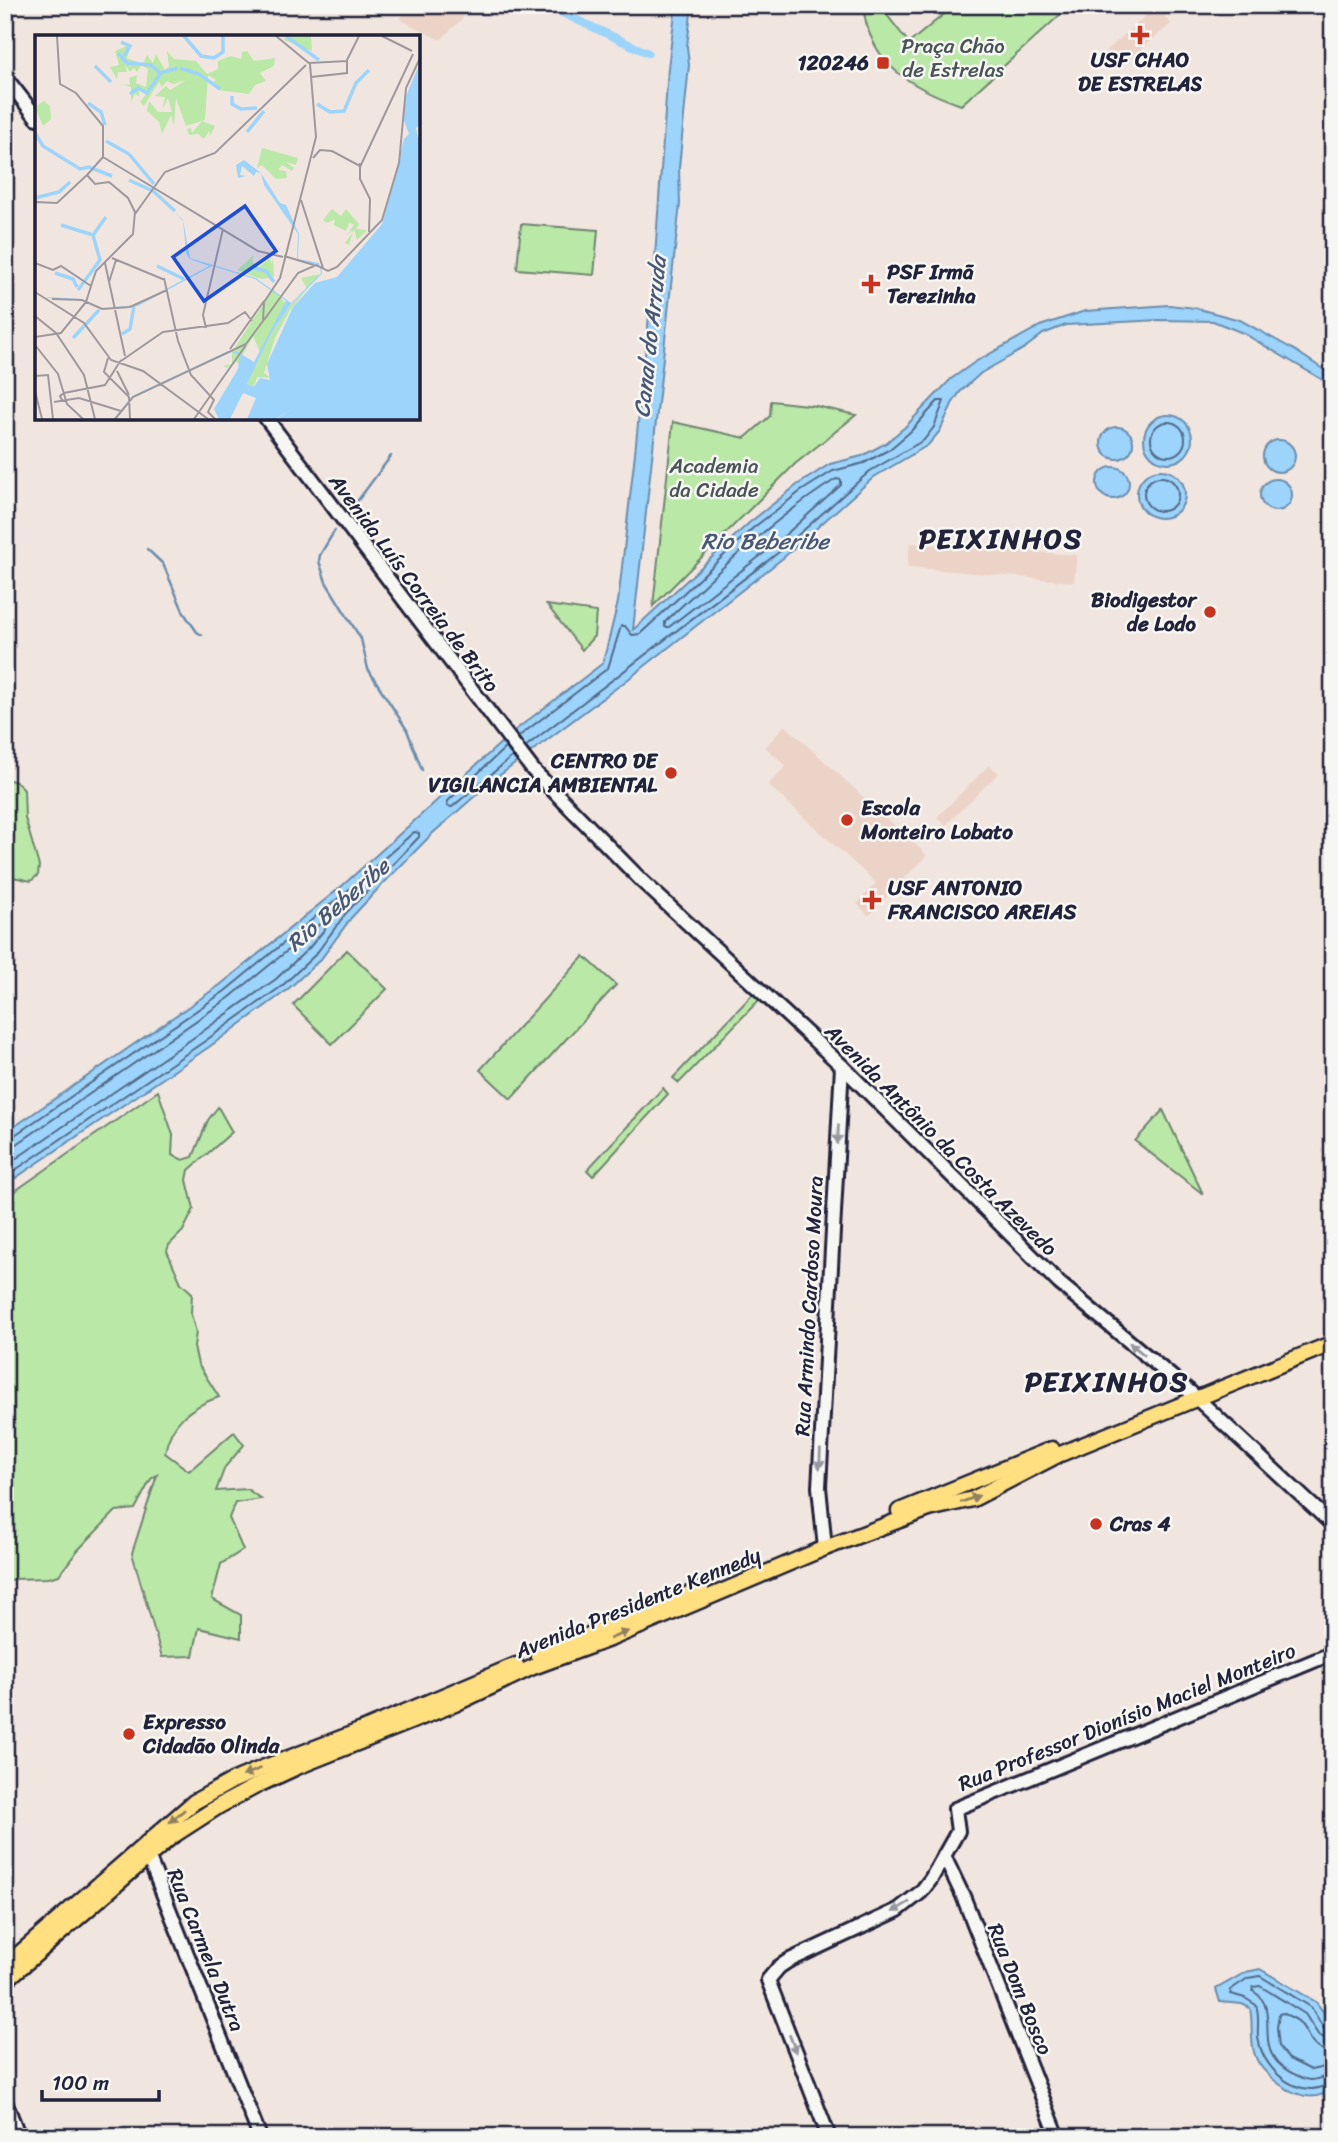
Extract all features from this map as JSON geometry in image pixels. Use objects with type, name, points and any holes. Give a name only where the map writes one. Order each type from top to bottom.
[{"type":"main road","points":[[5,77],[35,115]]},
{"type":"main road","name":"Avenida Luís Correia de Brito","points":[[268,420],[531,769]]},
{"type":"main road","name":"Avenida Antônio da Costa Azevedo","points":[[531,769],[643,883],[842,1066],[1059,1283],[1193,1395],[1333,1525]]},
{"type":"main road","name":"Rua Armindo Cardoso Moura","points":[[825,1544],[819,1487],[842,1066]]},
{"type":"main road","points":[[840,1104],[855,1091],[867,1091]]},
{"type":"main road","name":"Avenida Presidente Kennedy","points":[[5,1966],[181,1812],[232,1781],[367,1728],[609,1625],[825,1544],[929,1509],[973,1499],[1058,1455],[1333,1334]]},
{"type":"main road","name":"Avenida Presidente Kennedy","points":[[1193,1395],[1333,1343]]},
{"type":"main road","name":"Avenida Presidente Kennedy","points":[[5,1981],[148,1856],[183,1828],[219,1806],[297,1767],[455,1704],[533,1667],[612,1639],[825,1544]]},
{"type":"main road","name":"Rua Professor Dionísio Maciel Monteiro","points":[[829,2137],[768,1980],[779,1967],[910,1902],[931,1879],[958,1831],[955,1809],[1333,1653]]},
{"type":"main road","name":"Rua Carmela Dutra","points":[[148,1856],[260,2137]]},
{"type":"main road","name":"Rua Dom Bosco","points":[[944,1856],[963,1896],[1058,2137]]},
{"type":"main road","points":[[5,2101],[19,2137]]},
{"type":"shaded area","points":[[412,5],[467,5],[463,18],[442,39],[438,39],[400,19]]},
{"type":"shaded area","name":"USF CHAO DE ESTRELAS","points":[[1156,6],[1171,24],[1117,69],[1104,53]]},
{"type":"shaded area","points":[[910,543],[1077,555],[1074,582],[907,567]]},
{"type":"shaded area","name":"Escola Monteiro Lobato","points":[[785,725],[927,855],[888,895],[878,887],[888,896],[869,916],[857,904],[876,883],[768,785],[786,766],[765,747]]},
{"type":"shaded area","points":[[989,765],[999,773],[946,825],[937,817]]},
{"type":"green space","name":"Praça Chão de Estrelas","points":[[863,5],[879,5],[909,43],[955,5],[1053,5],[1061,14],[961,105],[909,81],[883,58],[867,25]]},
{"type":"green space","points":[[521,224],[598,230],[594,275],[517,269]]},
{"type":"green space","name":"Academia da Cidade","points":[[771,401],[816,406],[856,415],[795,464],[653,606],[673,422],[745,438],[770,416]]},
{"type":"green space","points":[[547,605],[596,612],[594,636],[582,650]]},
{"type":"green space","points":[[5,778],[18,783],[24,790],[25,818],[39,866],[38,875],[31,881],[13,877],[5,870]]},
{"type":"green space","points":[[347,950],[387,989],[332,1044],[293,1005]]},
{"type":"green space","points":[[584,956],[616,985],[511,1099],[480,1070]]},
{"type":"green space","points":[[754,993],[760,999],[679,1083],[673,1078]]},
{"type":"green space","points":[[663,1088],[668,1094],[593,1176],[587,1170]]},
{"type":"green space","points":[[158,1091],[173,1135],[172,1155],[183,1160],[193,1157],[208,1120],[218,1107],[232,1132],[189,1170],[187,1180],[194,1209],[183,1231],[169,1245],[167,1251],[181,1283],[192,1293],[191,1314],[196,1332],[194,1347],[198,1364],[219,1397],[183,1417],[171,1433],[165,1453],[189,1471],[234,1432],[244,1445],[225,1467],[216,1491],[247,1489],[261,1499],[235,1503],[229,1518],[243,1550],[221,1564],[212,1599],[241,1615],[241,1638],[199,1628],[193,1656],[162,1657],[132,1553],[157,1475],[151,1479],[135,1509],[116,1511],[78,1550],[59,1575],[14,1579],[5,1584],[5,1198]]},
{"type":"green space","points":[[1163,1110],[1203,1194],[1135,1141]]},
{"type":"water","name":"Rio Beberibe","points":[[676,5],[692,5],[679,168],[680,204],[633,630],[749,523],[797,485],[830,464],[862,456],[886,443],[951,379],[975,362],[1040,326],[1085,311],[1169,305],[1195,308],[1240,320],[1296,351],[1333,376],[1333,386],[1243,333],[1213,321],[1160,320],[1066,325],[1043,334],[1025,348],[981,373],[960,392],[940,431],[928,445],[874,477],[783,558],[492,781],[433,833],[376,891],[351,918],[321,959],[286,991],[209,1047],[5,1185],[5,1133],[220,985],[342,886],[514,731],[603,663],[618,602],[635,453],[655,257],[668,68]]},
{"type":"water","points":[[1168,415],[1185,422],[1192,439],[1185,456],[1168,463],[1151,456],[1144,439],[1151,422]]},
{"type":"water","points":[[1117,427],[1128,432],[1133,443],[1128,454],[1117,459],[1106,454],[1101,443],[1106,432]]},
{"type":"water","points":[[1279,440],[1290,445],[1295,456],[1290,467],[1279,472],[1268,467],[1263,456],[1268,445]]},
{"type":"water","points":[[1113,467],[1124,472],[1129,483],[1124,494],[1113,499],[1102,494],[1097,483],[1102,472]]},
{"type":"water","points":[[1161,470],[1178,477],[1185,494],[1178,511],[1161,518],[1144,511],[1137,494],[1144,477]]},
{"type":"water","points":[[1276,479],[1287,484],[1292,495],[1287,506],[1276,511],[1265,506],[1260,495],[1265,484]]},
{"type":"water","points":[[1260,1969],[1316,2002],[1324,2013],[1333,2032],[1333,2090],[1319,2096],[1298,2094],[1270,2077],[1254,2052],[1250,2008],[1242,2004],[1220,2002],[1216,1989],[1246,1972]]},
{"type":"waterway","points":[[545,5],[648,53]]},
{"type":"waterway","points":[[347,515],[391,456]]},
{"type":"waterway","points":[[335,530],[320,555],[319,561],[326,582],[361,639],[368,669],[407,730],[422,770]]},
{"type":"waterway","points":[[147,549],[163,564],[184,613],[202,635]]},
{"type":"place","name":"USF CHAO DE ESTRELAS","points":[[1140,35]]},
{"type":"place","name":"120246","points":[[883,63]]},
{"type":"place","name":"PSF Irmã Terezinha","points":[[871,284]]},
{"type":"place","name":"Biodigestor de Lodo","points":[[1210,612]]},
{"type":"place","name":"CENTRO DE VIGILANCIA AMBIENTAL","points":[[671,773]]},
{"type":"place","name":"Escola Monteiro Lobato","points":[[847,820]]},
{"type":"place","name":"USF ANTONIO FRANCISCO AREIAS","points":[[872,900]]},
{"type":"place","name":"Cras 4","points":[[1096,1524]]},
{"type":"place","name":"Expresso Cidadão Olinda","points":[[129,1734]]},
{"type":"district","name":"PEIXINHOS","points":[[1001,538]]},
{"type":"district","name":"PEIXINHOS","points":[[1107,1381]]},
{"type":"water label","name":"Canal do Arruda","points":[[650,337]]}]
